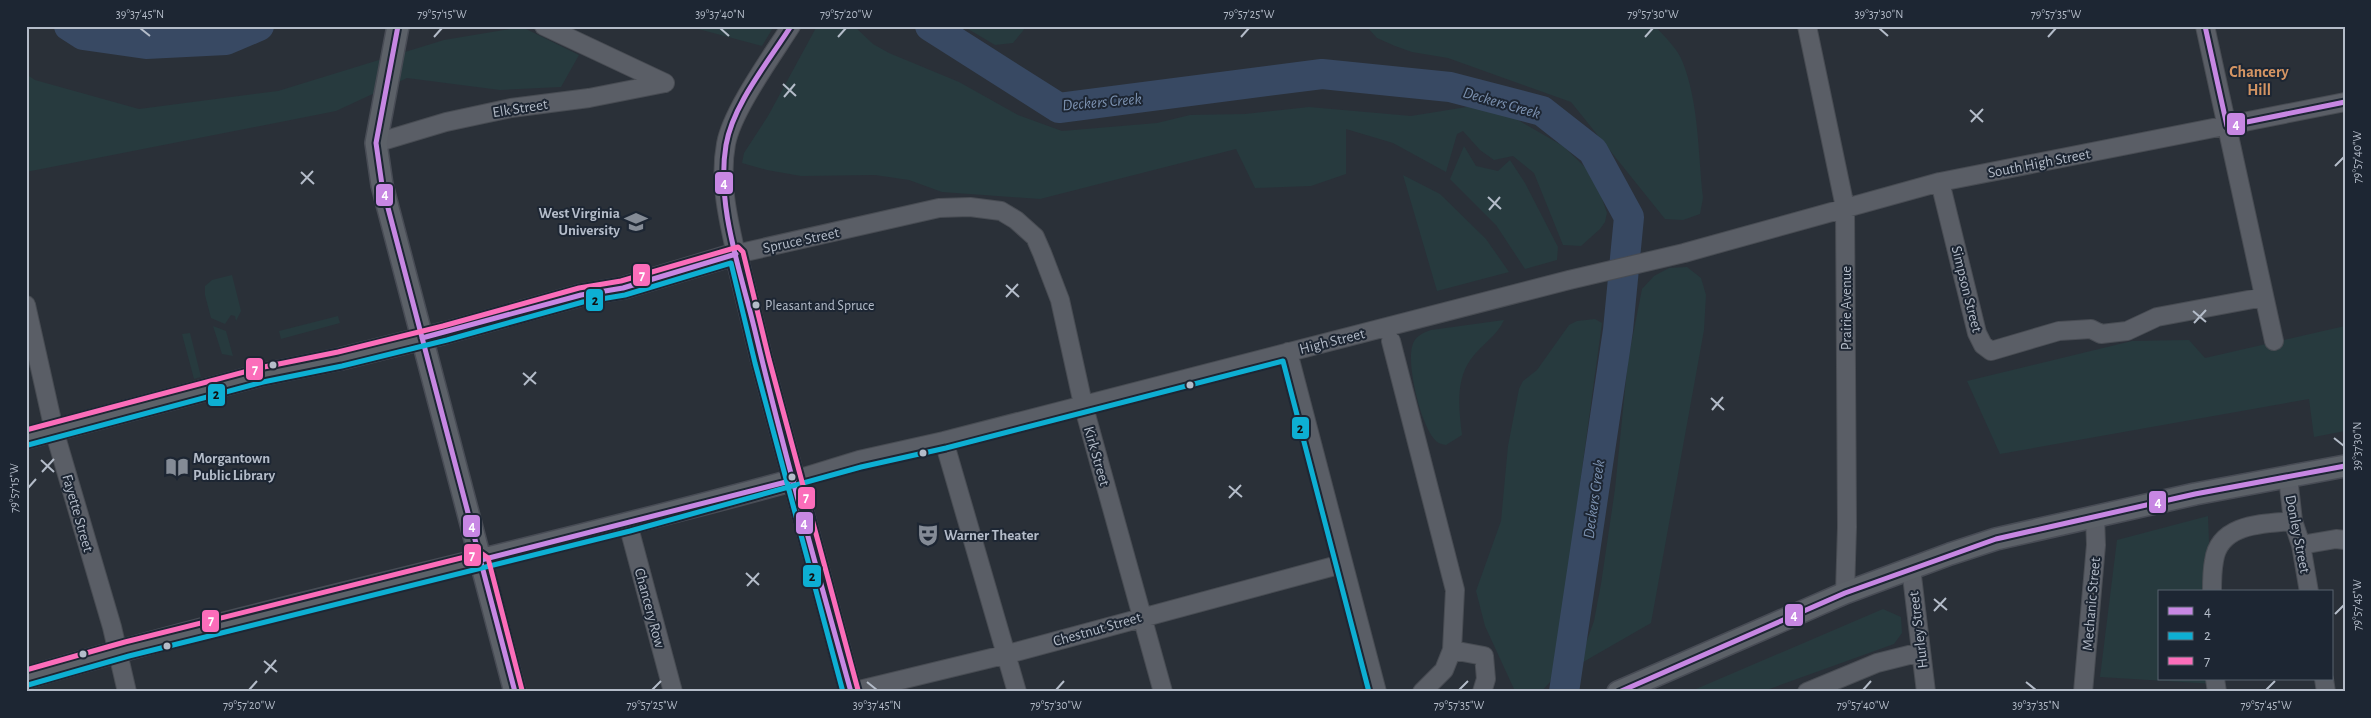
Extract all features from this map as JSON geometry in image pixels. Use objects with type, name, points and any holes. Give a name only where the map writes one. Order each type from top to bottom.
[{"type":"main road","points":[[398,26],[376,143],[382,185],[515,692]]},
{"type":"main road","points":[[736,254],[762,361],[851,692]]},
{"type":"main road","name":"Spruce Street","points":[[26,438],[261,375],[340,359],[581,295],[623,288],[736,254]]},
{"type":"main road","points":[[1618,692],[1845,594],[1911,568],[1996,539],[2095,516],[2345,466]]},
{"type":"main road","name":"High Street","points":[[26,678],[118,651],[628,524],[794,480]]},
{"type":"street","name":"Elk Street","points":[[376,143],[446,122],[511,108],[589,98],[665,83],[544,26]]},
{"type":"street","points":[[736,254],[728,218],[723,178],[726,142],[741,106],[791,26]]},
{"type":"street","name":"Prairie Avenue","points":[[1808,26],[1845,207],[1847,527],[1845,594]]},
{"type":"street","points":[[2205,26],[2274,341]]},
{"type":"street","name":"South High Street","points":[[1737,237],[1940,182],[2345,102]]},
{"type":"street","name":"Simpson Street","points":[[1940,182],[1977,333],[1983,345],[1991,351],[2058,331],[2091,329],[2101,334],[2127,331],[2157,317],[2264,297]]},
{"type":"street","name":"Spruce Street","points":[[736,254],[938,208],[970,207],[1001,212],[1023,225]]},
{"type":"street","name":"Kirk Street","points":[[1023,225],[1035,237],[1060,300],[1083,404],[1163,692]]},
{"type":"street","name":"High Street","points":[[794,480],[859,460],[944,441],[1083,404],[1684,253],[1737,237]]},
{"type":"street","name":"Fayette Street","points":[[26,305],[54,430],[118,651],[127,692]]},
{"type":"street","points":[[1391,341],[1455,590],[1452,650],[1444,670],[1422,692]]},
{"type":"street","points":[[1288,352],[1377,692]]},
{"type":"street","points":[[944,441],[1008,654],[1017,692]]},
{"type":"street","name":"Donley Street","points":[[2288,477],[2293,521],[2301,545],[2309,590]]},
{"type":"street","name":"Mechanic Street","points":[[2080,691],[2096,545],[2095,516]]},
{"type":"street","points":[[2212,590],[2214,559],[2219,545],[2232,532],[2263,524],[2293,521]]},
{"type":"street","name":"Chancery Row","points":[[628,524],[673,692]]},
{"type":"street","points":[[2301,545],[2336,539],[2345,540]]},
{"type":"street","name":"Chestnut Street","points":[[851,692],[1008,654],[1342,564]]},
{"type":"street","name":"Hurley Street","points":[[1911,568],[1926,692]]},
{"type":"street","points":[[1452,650],[1484,656],[1486,679],[1482,692]]},
{"type":"street","points":[[1807,692],[1877,663],[1921,652]]},
{"type":"green space","points":[[687,26],[774,26],[762,46]]},
{"type":"green space","points":[[817,26],[854,26],[873,44],[889,53],[959,82],[1018,115],[1062,131],[1157,123],[1190,115],[1245,114],[1309,107],[1411,116],[1473,106],[1491,108],[1516,119],[1563,146],[1589,171],[1598,187],[1607,213],[1605,222],[1581,246],[1563,245],[1534,173],[1513,156],[1494,160],[1480,150],[1463,131],[1457,134],[1446,172],[1393,143],[1346,129],[1346,174],[1311,186],[1255,188],[1236,149],[1040,199],[942,192],[909,180],[875,175],[801,176],[742,163],[744,153],[768,116]]},
{"type":"green space","points":[[963,26],[1027,26],[1013,43],[995,45]]},
{"type":"green space","points":[[1366,26],[1655,26],[1678,53],[1683,63],[1692,95],[1703,198],[1700,214],[1683,220],[1665,219],[1571,102],[1448,58],[1412,52],[1395,46],[1377,38]]},
{"type":"green space","points":[[522,27],[579,55],[561,87],[500,90],[407,78],[336,111],[26,172],[26,74],[35,80],[139,109],[278,91],[444,40]]},
{"type":"green space","points":[[1464,146],[1476,166],[1498,171],[1510,160],[1525,183],[1558,247],[1557,260],[1525,269],[1496,225],[1450,179]]},
{"type":"green space","points":[[1403,175],[1440,194],[1486,239],[1509,272],[1437,291]]},
{"type":"green space","points":[[1687,267],[1701,278],[1706,295],[1704,330],[1651,623],[1578,665],[1594,621],[1601,584],[1615,489],[1628,360],[1642,289],[1654,276],[1669,268]]},
{"type":"green space","points":[[232,275],[241,311],[236,321],[235,316],[231,315],[225,324],[211,318],[205,295],[205,286],[212,280]]},
{"type":"green space","points":[[338,316],[340,323],[281,339],[279,331]]},
{"type":"green space","points":[[1595,319],[1602,323],[1554,674],[1541,692],[1512,692],[1514,689],[1485,626],[1476,591],[1501,521],[1508,446],[1519,389],[1523,381],[1537,370],[1569,325],[1577,321]]},
{"type":"green space","points":[[1504,320],[1497,331],[1471,359],[1462,377],[1459,396],[1462,435],[1446,445],[1438,443],[1430,434],[1416,396],[1411,356],[1415,341],[1422,334],[1431,330]]},
{"type":"green space","points":[[213,326],[226,331],[233,356],[222,354]]},
{"type":"green space","points":[[2345,326],[2345,431],[2314,437],[2309,399],[2000,454],[1967,381],[2132,341],[2189,340],[2205,358]]},
{"type":"green space","points":[[190,333],[201,377],[194,379],[182,334]]},
{"type":"green space","points":[[2208,516],[2211,590],[2158,590],[2158,680],[2215,680],[2215,684],[2100,677],[2117,540]]},
{"type":"green space","points":[[1883,609],[1901,617],[1902,633],[1894,644],[1761,692],[1689,692]]},
{"type":"waterway","name":"Deckers Creek","points":[[69,26],[83,35],[146,44],[226,40],[259,26]]},
{"type":"waterway","name":"Deckers Creek","points":[[930,26],[1059,108],[1322,74],[1450,87],[1542,111],[1593,151],[1629,217],[1618,330],[1564,692]]},
{"type":"transit line","name":"4","points":[[398,26],[376,143],[382,185],[515,692]]},
{"type":"transit line","name":"4","points":[[791,26],[753,83],[736,114],[726,145],[724,191],[736,260],[788,464],[851,692]]},
{"type":"transit line","name":"4","points":[[2205,26],[2227,126],[2345,102]]},
{"type":"transit line","name":"7","points":[[26,430],[259,368],[338,352],[443,326],[579,288],[621,281],[738,247],[743,252],[769,359],[858,690]]},
{"type":"transit line","name":"4","points":[[422,338],[581,295],[623,288],[736,254]]},
{"type":"transit line","name":"2","points":[[28,445],[263,382],[342,366],[447,340],[583,302],[625,295],[731,263],[755,363],[843,692]]},
{"type":"transit line","name":"2","points":[[28,685],[129,656],[630,531],[861,467],[946,448],[1283,361],[1369,692]]},
{"type":"transit line","name":"4","points":[[1619,692],[1845,593],[1996,539],[2195,494],[2345,466]]},
{"type":"transit line","name":"4","points":[[481,560],[794,480]]},
{"type":"transit line","name":"7","points":[[26,670],[125,642],[481,553],[488,558],[522,690]]},
{"type":"place","name":"West Virginia University","points":[[636,222]]},
{"type":"place","name":"Pleasant and Spruce","points":[[756,305]]},
{"type":"place","name":"Morgantown Public Library","points":[[177,467]]},
{"type":"place","name":"Warner Theater","points":[[928,535]]},
{"type":"district","name":"Chancery Hill","points":[[2259,80]]}]
